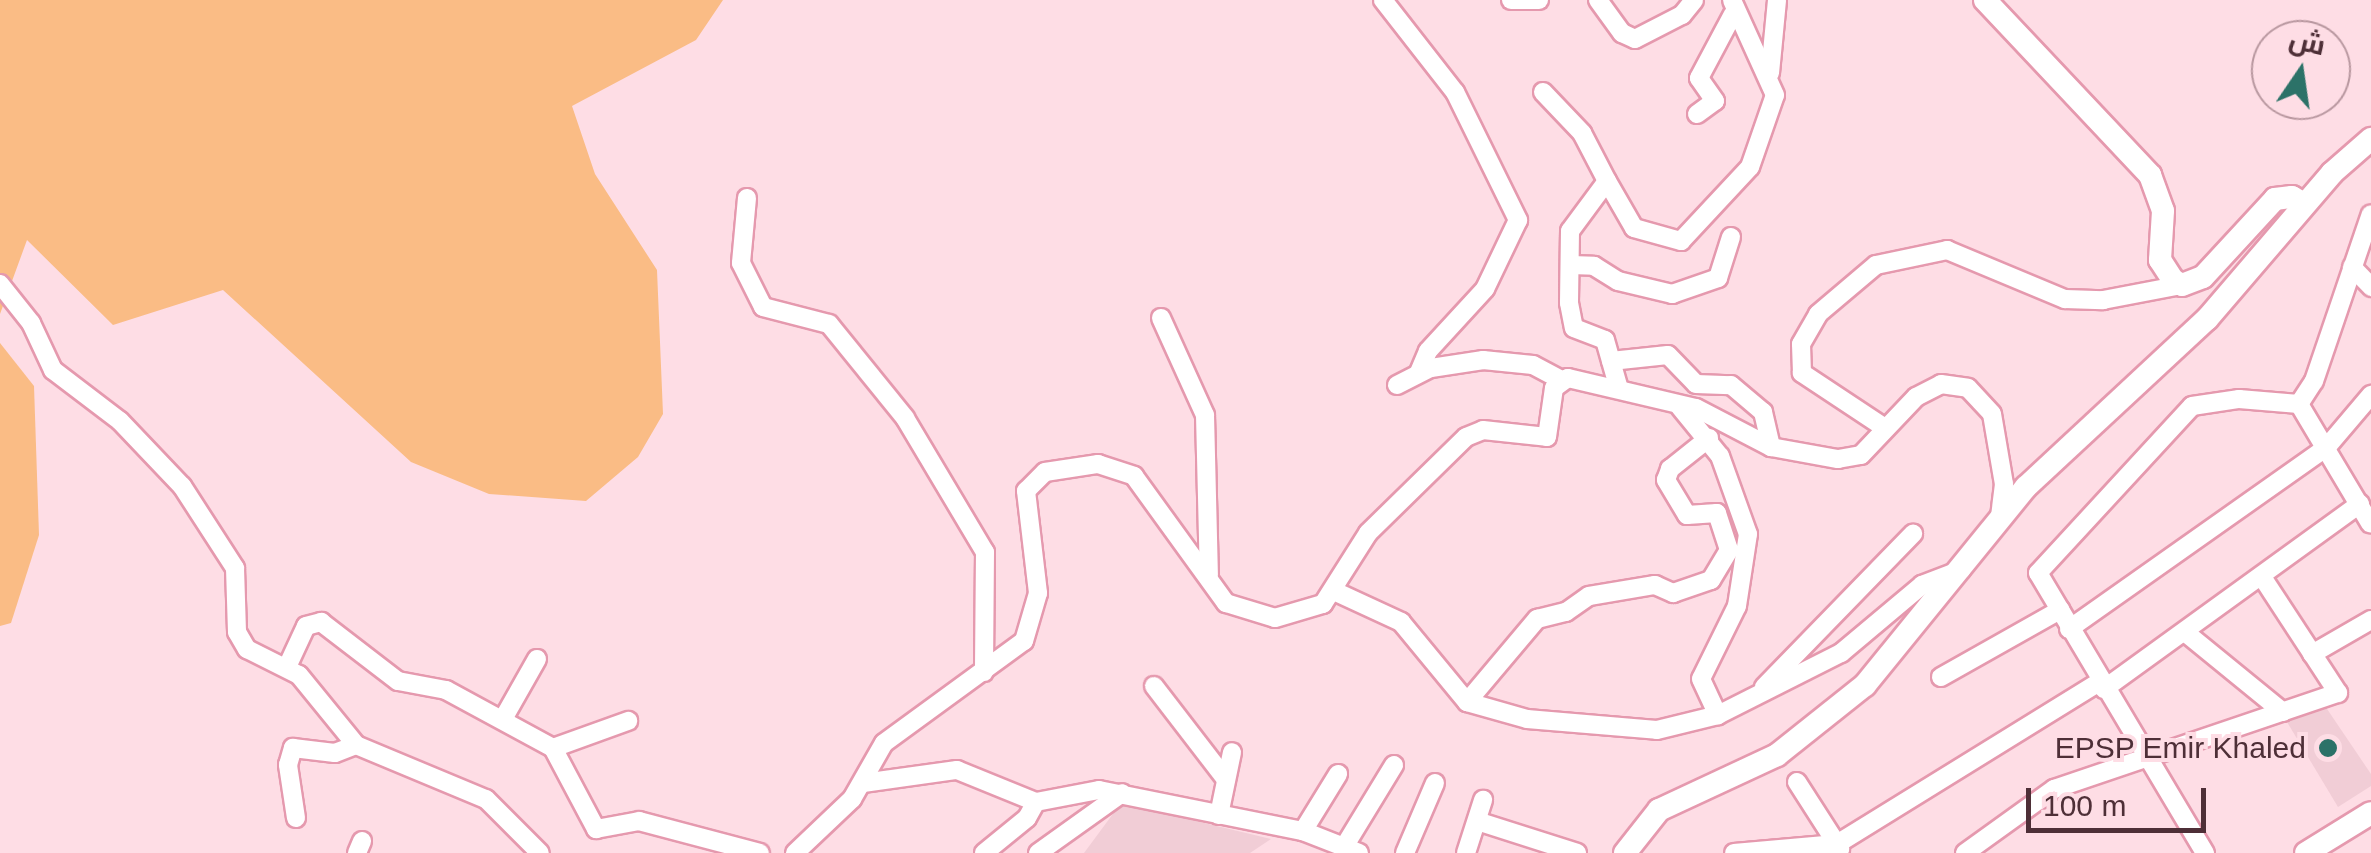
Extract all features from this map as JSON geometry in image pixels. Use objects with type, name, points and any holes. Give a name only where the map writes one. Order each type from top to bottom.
[{"type":"main road","points":[[1985,0],[2150,174],[2163,211],[2160,260],[2182,285],[2204,278],[2276,200],[2292,196],[2304,204]]},
{"type":"main road","points":[[1625,853],[1677,798],[1777,756],[1824,723],[1904,644],[1999,519],[2207,319],[2304,204],[2371,140]]},
{"type":"main road","points":[[2306,853],[2371,813]]},
{"type":"street","points":[[1383,0],[1455,92],[1518,220],[1485,290],[1428,351],[1419,372]]},
{"type":"street","points":[[1512,0],[1540,0]]},
{"type":"street","points":[[1598,0],[1622,33],[1635,38],[1682,14],[1694,0]]},
{"type":"street","points":[[1544,92],[1582,133],[1634,228],[1674,242],[1688,237],[1696,219],[1754,160],[1774,105],[1770,73],[1777,0]]},
{"type":"street","points":[[1732,7],[1770,73]]},
{"type":"street","points":[[1696,114],[1715,101],[1699,78],[1732,7]]},
{"type":"street","points":[[1607,181],[1570,230],[1572,324],[1602,335],[1619,389]]},
{"type":"street","points":[[746,198],[741,263],[763,306],[829,324],[906,418],[976,535],[988,568],[984,672]]},
{"type":"street","points":[[2300,404],[2314,381],[2371,214]]},
{"type":"street","points":[[1571,265],[1594,266],[1626,284],[1672,294],[1715,280],[1731,237]]},
{"type":"street","points":[[1885,428],[1802,373],[1800,344],[1818,314],[1876,265],[1947,250],[2066,299],[2103,300],[2182,285]]},
{"type":"street","points":[[2352,268],[2371,287]]},
{"type":"street","points":[[0,284],[31,323],[54,370],[120,421],[182,486],[235,568],[242,644],[287,667],[356,745],[465,787],[504,812],[540,853]]},
{"type":"street","points":[[1161,318],[1205,415],[1213,512],[1209,576]]},
{"type":"street","points":[[1611,361],[1668,355],[1700,386],[1739,389],[1769,421],[1772,447]]},
{"type":"street","points":[[1397,385],[1419,372],[1483,360],[1532,365],[1561,380],[1619,389],[1711,414],[1772,447],[1838,459],[1861,455],[1916,396],[1940,384],[1968,388],[1984,401],[2004,484],[1999,519]]},
{"type":"street","points":[[794,853],[863,783],[884,743],[1024,641],[1034,614],[1036,567],[1024,504],[1026,491],[1045,472],[1098,464],[1134,476],[1226,603],[1275,618],[1312,609],[1334,592],[1368,534],[1466,437],[1484,430],[1548,436],[1554,388],[1561,380]]},
{"type":"street","points":[[2069,628],[2326,448],[2371,395]]},
{"type":"street","points":[[2206,853],[2102,686],[2038,573],[2192,406],[2239,399],[2300,404]]},
{"type":"street","points":[[1676,404],[1709,438],[1732,477],[1749,542],[1738,606],[1701,679],[1718,715]]},
{"type":"street","points":[[1734,853],[1840,848],[2102,686],[2262,578],[2368,518],[2300,404]]},
{"type":"street","points":[[1466,702],[1538,619],[1566,612],[1589,596],[1655,585],[1673,593],[1711,580],[1728,556],[1718,516],[1712,510],[1687,515],[1666,480],[1670,469],[1709,438]]},
{"type":"street","points":[[1754,698],[1913,534]]},
{"type":"street","points":[[1334,592],[1401,622],[1466,702],[1527,719],[1609,730],[1658,730],[1718,715],[1754,698],[1849,648],[1922,584],[1962,570]]},
{"type":"street","points":[[1965,853],[2054,789],[2338,693],[2262,578]]},
{"type":"street","points":[[1940,677],[2060,610]]},
{"type":"street","points":[[2312,654],[2371,620]]},
{"type":"street","points":[[287,667],[306,626],[321,622],[398,682],[446,690],[553,748],[596,829],[639,821],[760,853]]},
{"type":"street","points":[[2186,632],[2283,712]]},
{"type":"street","points":[[503,720],[537,658]]},
{"type":"street","points":[[1154,686],[1224,777]]},
{"type":"street","points":[[553,748],[628,720]]},
{"type":"street","points":[[296,818],[288,765],[294,748],[335,753],[356,745]]},
{"type":"street","points":[[1220,815],[1224,777],[1232,752]]},
{"type":"street","points":[[863,783],[957,770],[1036,802],[1099,790],[1122,793],[1303,831],[1351,850],[1394,765]]},
{"type":"street","points":[[1303,831],[1338,774]]},
{"type":"street","points":[[1796,782],[1840,848]]},
{"type":"street","points":[[1405,853],[1434,783]]},
{"type":"street","points":[[1038,853],[1122,793]]},
{"type":"street","points":[[1466,853],[1483,800]]},
{"type":"street","points":[[984,853],[1027,818],[1036,802]]},
{"type":"street","points":[[1477,822],[1577,853]]},
{"type":"street","points":[[522,832],[524,853]]},
{"type":"shaded area","points":[[0,0],[723,0],[696,40],[572,106],[595,174],[657,270],[663,414],[638,457],[586,501],[489,494],[411,462],[223,290],[113,325],[27,240],[0,314]]},
{"type":"shaded area","points":[[0,343],[34,386],[39,535],[11,623],[0,626]]},
{"type":"shaded area","name":"EPSP Emir Khaled","points":[[2323,703],[2371,774],[2371,786],[2338,807],[2287,722]]},
{"type":"shaded area","points":[[1121,803],[1271,839],[1250,853],[1084,853]]},
{"type":"place","name":"EPSP Emir Khaled","points":[[2328,748]]}]
